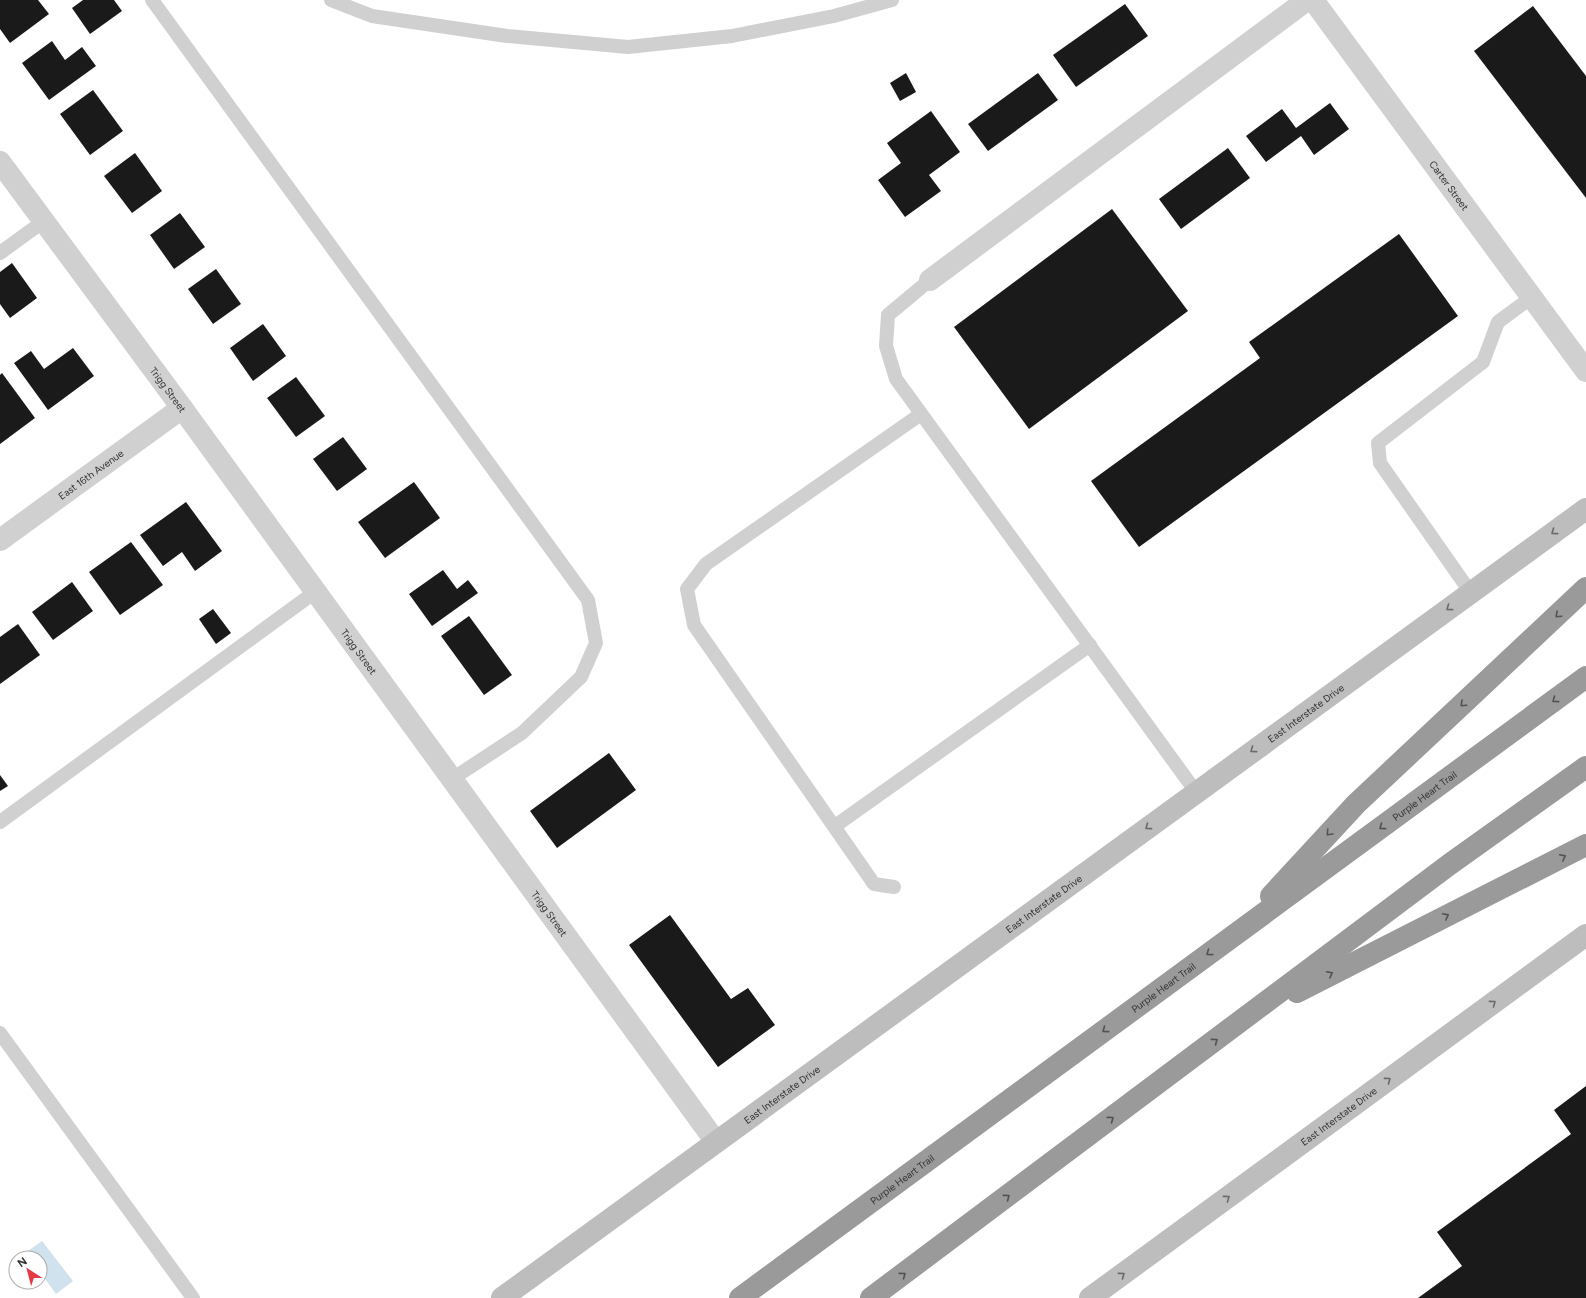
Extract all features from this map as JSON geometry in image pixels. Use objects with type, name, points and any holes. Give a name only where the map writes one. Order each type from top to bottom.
[{"type":"highway","points":[[1236,933],[1356,804],[1586,588]]},
{"type":"highway","name":"Purple Heart Trail","points":[[740,1298],[1586,677]]},
{"type":"highway","points":[[872,1298],[1450,864],[1586,767]]},
{"type":"highway","points":[[1246,1017],[1586,845]]},
{"type":"main road","name":"East Interstate Drive","points":[[502,1298],[1586,509]]},
{"type":"main road","name":"East Interstate Drive","points":[[1090,1298],[1586,935]]},
{"type":"street","points":[[930,280],[1307,0]]},
{"type":"street","name":"Carter Street","points":[[1313,0],[1586,371]]},
{"type":"street","name":"Trigg Street","points":[[0,162],[182,408],[716,1142]]},
{"type":"street","name":"East 16th Avenue","points":[[0,540],[182,408]]},
{"type":"lane","points":[[152,0],[588,600],[596,643],[581,677],[522,733],[452,779]]},
{"type":"lane","points":[[331,0],[372,16],[507,36],[628,47],[732,36],[834,16],[892,0]]},
{"type":"lane","points":[[0,253],[44,221]]},
{"type":"lane","points":[[930,280],[888,315],[886,346],[896,379],[1196,792]]},
{"type":"lane","points":[[1471,593],[1380,464],[1378,442],[1483,362],[1498,322],[1532,297]]},
{"type":"lane","points":[[894,887],[874,884],[694,625],[687,589],[706,564],[921,414]]},
{"type":"lane","points":[[0,822],[315,592]]},
{"type":"lane","points":[[835,826],[1090,645]]},
{"type":"lane","points":[[0,1033],[193,1298]]},
{"type":"water","points":[[42,1241],[73,1281],[56,1294],[48,1283],[48,1250],[29,1250]]},
{"type":"building","points":[[0,0],[38,0],[49,14],[10,43],[0,29]]},
{"type":"building","points":[[83,0],[114,0],[122,11],[90,34],[72,8]]},
{"type":"building","points":[[1125,4],[1148,36],[1076,87],[1053,55]]},
{"type":"building","points":[[1533,6],[1586,76],[1586,198],[1474,51]]},
{"type":"building","points":[[52,41],[65,60],[82,47],[96,66],[49,100],[22,63]]},
{"type":"building","points":[[906,73],[916,92],[900,101],[890,83]]},
{"type":"building","points":[[1038,73],[1058,100],[988,151],[968,124]]},
{"type":"building","points":[[93,90],[123,131],[90,155],[60,114]]},
{"type":"building","points":[[1330,103],[1349,129],[1314,155],[1301,136],[1266,162],[1246,136],[1282,109],[1296,128]]},
{"type":"building","points":[[931,111],[960,152],[929,175],[941,191],[905,217],[878,180],[901,163],[887,143]]},
{"type":"building","points":[[1228,148],[1250,178],[1181,229],[1159,199]]},
{"type":"building","points":[[135,153],[162,191],[132,213],[104,176]]},
{"type":"building","points":[[1112,209],[1188,311],[1029,429],[954,327]]},
{"type":"building","points":[[180,213],[205,247],[174,269],[150,235]]},
{"type":"building","points":[[1399,234],[1458,316],[1139,547],[1091,481],[1260,358],[1249,342]]},
{"type":"building","points":[[12,263],[37,298],[10,318],[0,304],[0,272]]},
{"type":"building","points":[[216,269],[241,304],[213,324],[188,289]]},
{"type":"building","points":[[263,324],[286,356],[253,381],[230,348]]},
{"type":"building","points":[[73,348],[94,376],[48,410],[14,363],[31,351],[44,369]]},
{"type":"building","points":[[2,373],[35,418],[0,444],[0,375]]},
{"type":"building","points":[[296,377],[325,416],[296,437],[267,398]]},
{"type":"building","points":[[343,437],[367,469],[337,491],[313,459]]},
{"type":"building","points":[[414,482],[440,518],[385,558],[358,522]]},
{"type":"building","points":[[186,502],[222,551],[195,571],[182,552],[163,566],[140,535]]},
{"type":"building","points":[[131,542],[163,585],[120,615],[89,572]]},
{"type":"building","points":[[443,570],[457,589],[468,580],[478,593],[432,626],[409,594]]},
{"type":"building","points":[[72,582],[93,611],[53,640],[32,612]]},
{"type":"building","points":[[213,609],[231,633],[216,644],[199,619]]},
{"type":"building","points":[[469,616],[512,675],[484,695],[441,636]]},
{"type":"building","points":[[18,624],[40,655],[0,684],[0,637]]},
{"type":"building","points":[[609,753],[636,790],[557,848],[530,811]]},
{"type":"building","points":[[0,775],[8,786],[0,791]]},
{"type":"building","points":[[670,915],[731,999],[748,988],[775,1025],[718,1067],[629,945]]},
{"type":"building","points":[[1586,1086],[1586,1298],[1418,1298],[1462,1266],[1437,1232],[1571,1134],[1554,1110]]}]
